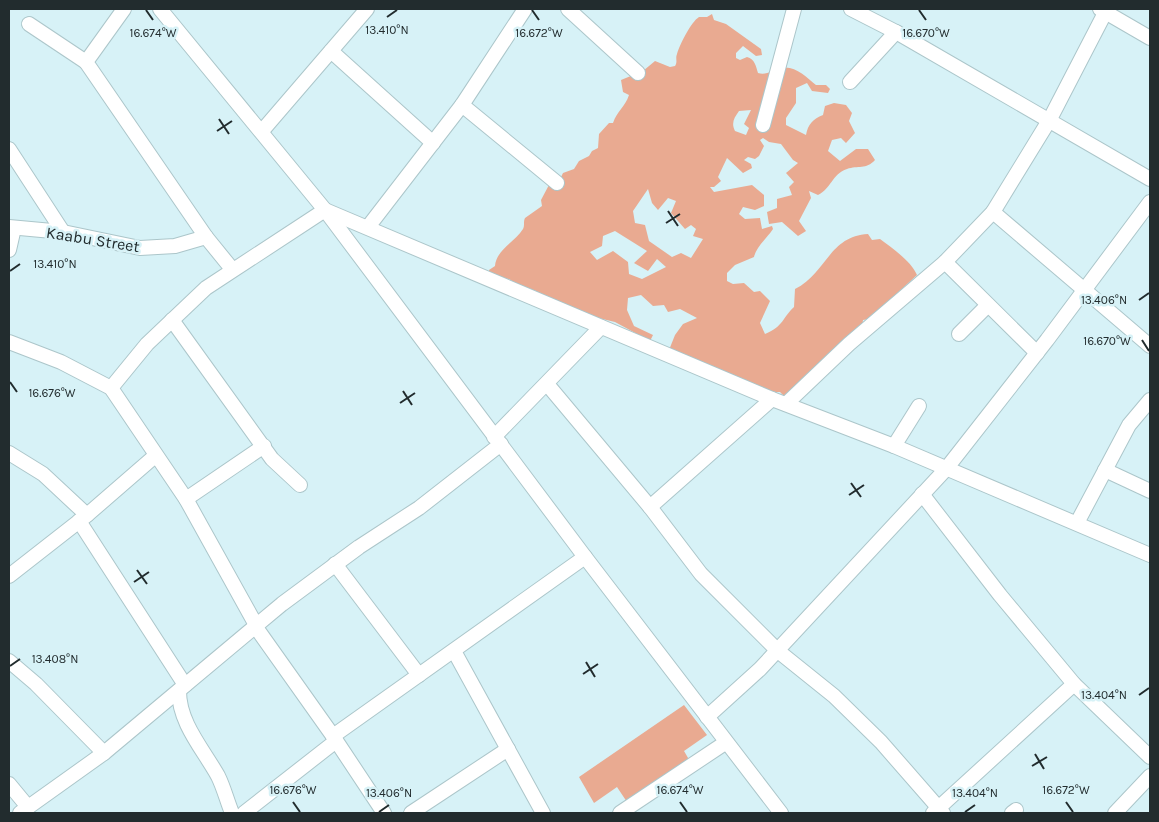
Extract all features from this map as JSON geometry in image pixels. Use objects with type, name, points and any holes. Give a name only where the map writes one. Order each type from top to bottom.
[{"type":"street","points":[[86,62],[124,9]]},
{"type":"street","points":[[160,9],[325,210],[725,743],[781,813]]},
{"type":"street","points":[[262,131],[367,9]]},
{"type":"street","points":[[368,227],[462,105],[525,9]]},
{"type":"street","points":[[568,9],[638,73]]},
{"type":"street","points":[[763,125],[794,9]]},
{"type":"street","points":[[851,9],[896,32],[1149,176]]},
{"type":"street","points":[[786,404],[849,344],[945,262],[993,212],[1050,119],[1104,10],[1150,38]]},
{"type":"street","points":[[29,24],[86,62],[206,237],[232,269]]},
{"type":"street","points":[[850,82],[896,32]]},
{"type":"street","points":[[331,51],[433,143]]},
{"type":"street","points":[[462,105],[557,183]]},
{"type":"street","points":[[9,149],[63,232]]},
{"type":"street","points":[[707,717],[778,650],[946,469],[1037,353],[1150,202]]},
{"type":"street","points":[[325,210],[772,399],[894,446],[1150,555]]},
{"type":"street","points":[[111,388],[147,344],[206,288],[232,269],[325,210]]},
{"type":"street","points":[[993,212],[1150,346]]},
{"type":"street","points":[[9,250],[12,227]]},
{"type":"street","name":"Kaabu Street","points":[[12,227],[63,232],[140,248],[175,246],[206,237]]},
{"type":"street","points":[[945,262],[987,306],[1037,353]]},
{"type":"street","points":[[958,334],[987,306]]},
{"type":"street","points":[[172,320],[272,458],[300,485]]},
{"type":"street","points":[[9,784],[24,811],[104,753],[256,626],[335,564],[419,508],[498,440],[547,384],[601,327]]},
{"type":"street","points":[[9,342],[61,362],[111,388],[155,456],[186,499],[256,626],[335,738],[384,813]]},
{"type":"street","points":[[547,384],[650,507],[701,574],[778,650],[834,696],[881,742],[938,811],[1074,684]]},
{"type":"street","points":[[650,507],[772,399]]},
{"type":"street","points":[[1077,523],[1129,425],[1150,400]]},
{"type":"street","points":[[894,446],[919,406]]},
{"type":"street","points":[[186,499],[264,446]]},
{"type":"street","points":[[9,453],[43,474],[83,518],[182,688],[179,704],[183,716],[218,778],[232,813]]},
{"type":"street","points":[[9,576],[83,518],[155,456]]},
{"type":"street","points":[[1105,470],[1150,491]]},
{"type":"street","points":[[922,494],[1000,596],[1074,684],[1150,758]]},
{"type":"street","points":[[244,813],[335,738],[419,675],[585,557]]},
{"type":"street","points":[[335,564],[419,675]]},
{"type":"street","points":[[454,651],[508,749],[538,811]]},
{"type":"street","points":[[9,661],[36,684],[104,753]]},
{"type":"street","points":[[620,813],[725,743]]},
{"type":"street","points":[[411,813],[508,749]]},
{"type":"street","points":[[1115,813],[1150,776]]},
{"type":"shaded area","points":[[712,14],[714,20],[726,24],[761,49],[762,55],[756,56],[743,46],[736,53],[736,58],[740,60],[747,57],[752,60],[758,73],[764,74],[781,68],[791,68],[800,72],[816,85],[826,85],[830,89],[828,93],[812,91],[807,83],[796,88],[796,103],[786,118],[786,125],[806,135],[811,122],[823,115],[825,106],[834,103],[846,105],[852,113],[849,121],[855,133],[846,143],[841,138],[832,140],[828,151],[840,161],[856,149],[868,149],[875,160],[862,167],[842,171],[818,195],[809,191],[811,198],[799,221],[806,231],[798,236],[782,222],[769,224],[767,212],[777,208],[777,199],[792,195],[789,187],[794,182],[786,173],[798,163],[793,160],[781,144],[769,142],[763,138],[760,140],[764,146],[759,156],[755,159],[748,157],[744,160],[751,164],[752,168],[743,173],[727,158],[718,177],[721,181],[714,187],[710,187],[714,192],[752,185],[764,195],[764,206],[755,210],[743,207],[739,214],[745,219],[760,218],[762,229],[772,226],[773,229],[759,246],[754,257],[735,265],[727,273],[727,281],[733,284],[744,283],[754,292],[760,291],[770,301],[760,323],[765,334],[779,325],[794,307],[795,289],[814,274],[836,248],[844,241],[855,236],[868,234],[872,240],[880,239],[906,260],[917,275],[869,319],[863,320],[862,328],[785,397],[780,392],[768,392],[713,368],[709,364],[703,364],[669,350],[675,335],[683,324],[697,318],[680,309],[668,312],[664,305],[653,306],[641,295],[628,298],[627,310],[634,326],[653,335],[650,341],[615,322],[590,316],[554,301],[543,301],[536,291],[509,279],[490,277],[489,270],[495,266],[496,260],[502,251],[523,229],[525,218],[542,206],[541,200],[550,183],[560,179],[563,173],[574,169],[579,161],[589,156],[592,151],[598,148],[599,134],[609,123],[613,123],[629,95],[623,92],[621,80],[643,71],[655,61],[670,67],[675,66],[678,50],[689,28],[699,17],[707,17]],"holes":[[[751,110],[744,124],[749,128],[746,135],[735,131],[733,125],[739,111]],[[648,189],[652,203],[658,210],[668,198],[676,201],[671,213],[685,229],[691,225],[696,229],[693,236],[703,239],[691,258],[681,253],[672,257],[649,241],[645,225],[635,223],[633,211]],[[615,231],[647,251],[634,263],[648,271],[657,259],[666,267],[642,279],[629,274],[628,262],[613,251],[597,260],[590,252],[602,246],[603,236]]]},
{"type":"shaded area","points":[[684,705],[707,735],[684,751],[691,763],[629,805],[617,787],[594,803],[579,777]]}]
